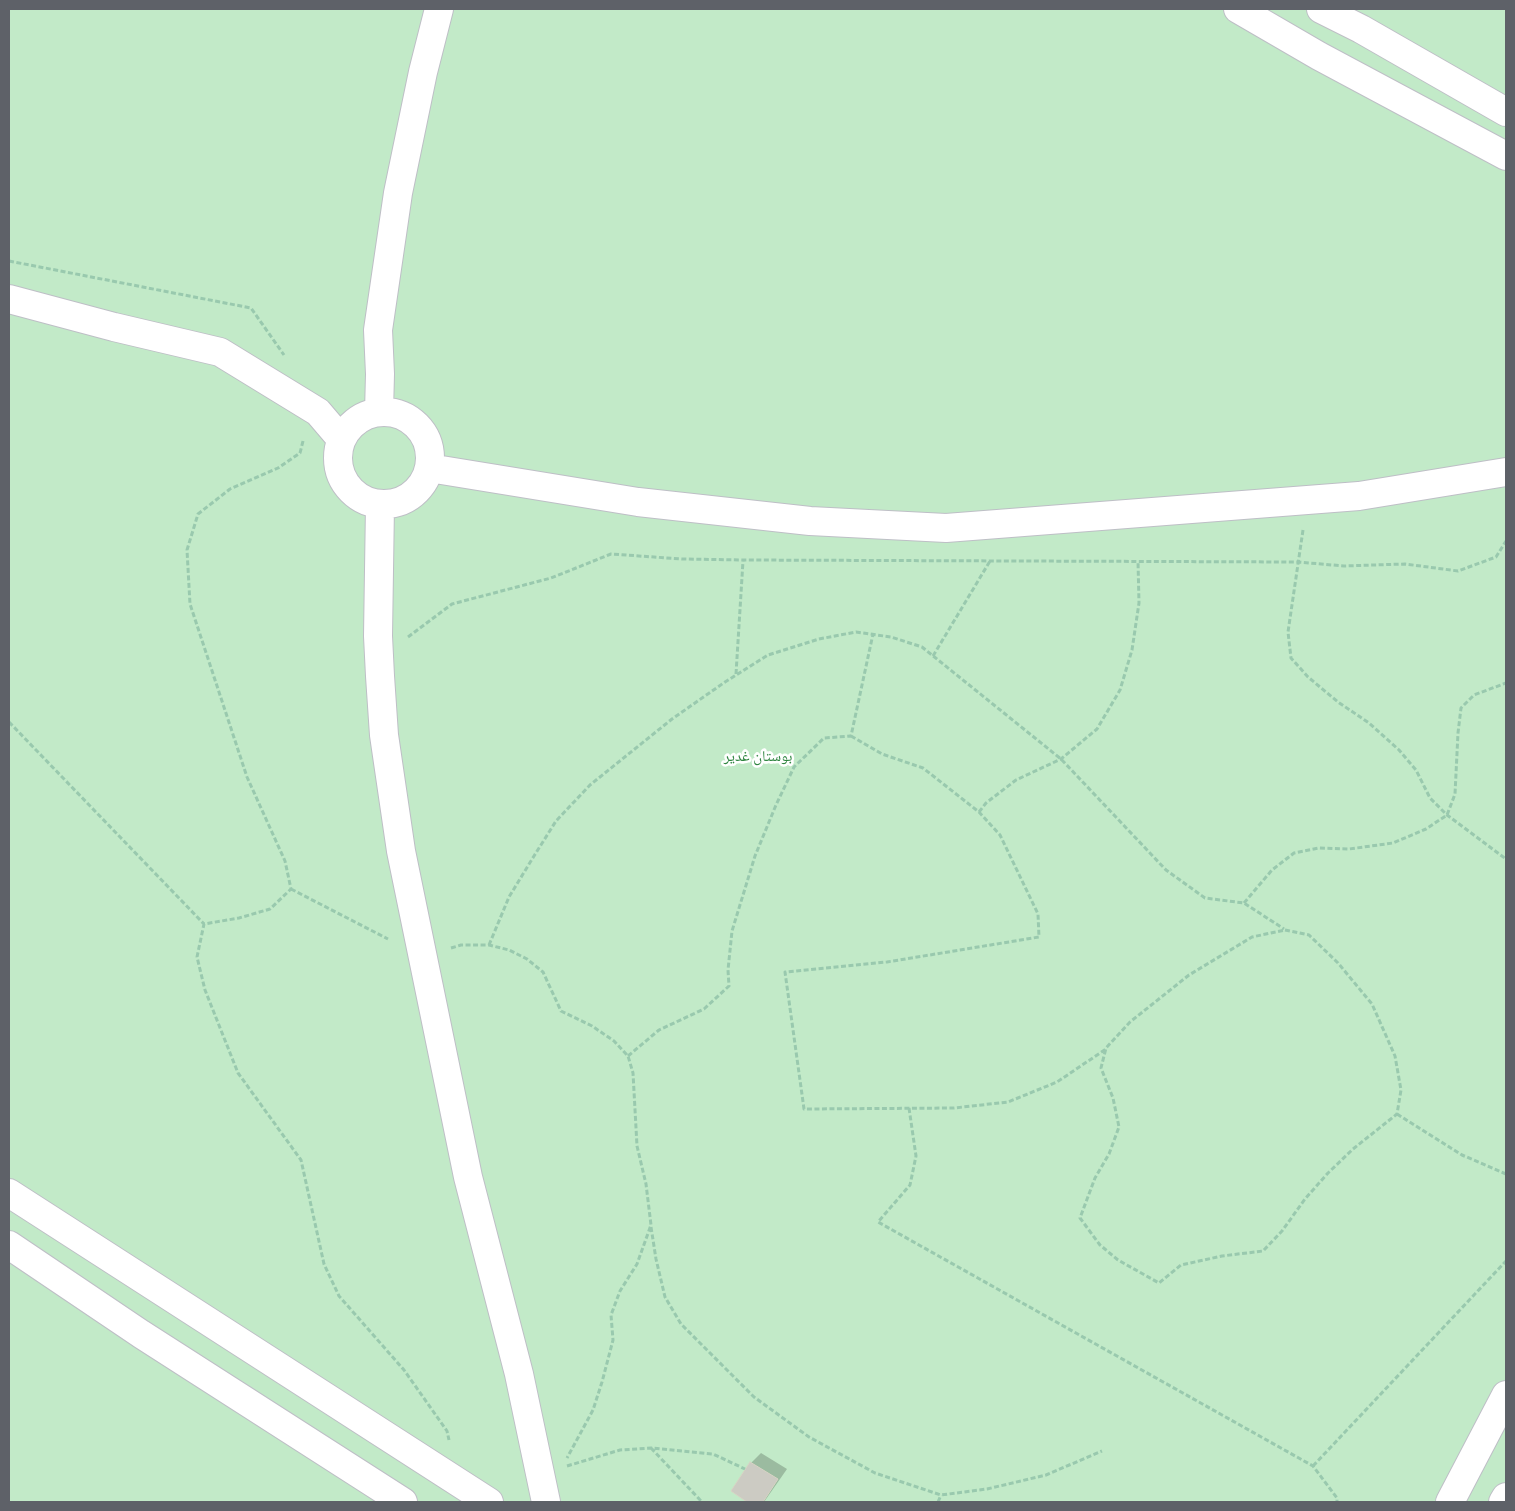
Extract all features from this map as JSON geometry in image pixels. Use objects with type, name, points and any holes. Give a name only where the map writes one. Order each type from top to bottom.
[{"type":"lane","points":[[379,412],[378,330],[398,193],[423,72],[439,9]]},
{"type":"lane","points":[[1238,9],[1319,56],[1506,156]]},
{"type":"lane","points":[[1321,9],[1361,29],[1506,112]]},
{"type":"lane","points":[[9,299],[114,327],[220,352],[318,412],[341,439]]},
{"type":"lane","points":[[379,412],[393,413],[407,418],[418,427],[426,439],[430,454],[429,468],[424,480],[416,491],[406,499],[393,504],[380,505],[365,501],[353,493],[343,481],[338,468],[338,453],[341,439],[351,425],[364,416],[379,412]]},
{"type":"lane","points":[[429,468],[638,502],[810,521],[946,528],[1359,496],[1506,472]]},
{"type":"lane","points":[[380,505],[378,636],[384,735],[401,851],[468,1177],[519,1374],[546,1502]]},
{"type":"lane","points":[[9,1192],[489,1502]]},
{"type":"lane","points":[[9,1245],[140,1334],[402,1502]]},
{"type":"lane","points":[[1450,1502],[1506,1395]]},
{"type":"lane","points":[[1503,1502],[1506,1497]]},
{"type":"path","points":[[291,889],[285,861],[247,777],[190,604],[188,550],[198,514],[230,490],[278,468],[300,453]]},
{"type":"path","points":[[1305,500],[1302,545],[1288,632],[1291,658],[1308,677],[1338,702],[1369,723],[1399,750],[1416,770],[1430,798],[1447,814],[1506,859]]},
{"type":"path","points":[[405,639],[452,604],[551,578],[611,554],[682,559],[743,560],[1298,562],[1344,566],[1405,564],[1458,570],[1496,557],[1506,541]]},
{"type":"path","points":[[736,675],[743,560]]},
{"type":"path","points":[[933,656],[990,561]]},
{"type":"path","points":[[979,812],[1016,780],[1061,759],[1097,729],[1120,690],[1132,650],[1139,603],[1138,561]]},
{"type":"path","points":[[489,945],[509,897],[556,821],[590,785],[672,719],[768,655],[819,639],[856,632],[891,637],[922,647],[1061,759],[1166,870],[1205,898],[1244,903],[1285,930],[1309,935],[1338,963],[1372,1004],[1395,1056],[1401,1090],[1397,1114],[1353,1149],[1328,1173],[1304,1199],[1282,1231],[1263,1251],[1222,1256],[1181,1265],[1159,1283],[1118,1260],[1100,1245],[1080,1218],[1095,1178],[1110,1154],[1119,1127],[1114,1098],[1102,1068],[1106,1048]]},
{"type":"path","points":[[851,736],[873,634]]},
{"type":"path","points":[[1244,903],[1272,870],[1294,854],[1319,848],[1349,849],[1393,843],[1426,829],[1447,814],[1455,794],[1461,708],[1474,695],[1506,684]]},
{"type":"path","points":[[9,722],[204,924]]},
{"type":"path","points":[[628,1056],[659,1030],[704,1009],[729,986],[728,970],[732,931],[755,856],[794,767],[824,738],[851,736],[882,754],[923,768],[979,812],[1000,835],[1017,869],[1038,914],[1039,937],[887,962],[785,972],[804,1109],[954,1108],[1008,1102],[1057,1082],[1106,1048],[1130,1022],[1189,975],[1252,937],[1285,930]]},
{"type":"path","points":[[204,924],[239,918],[270,909],[291,889]]},
{"type":"path","points":[[291,889],[422,957],[461,945],[489,945],[509,950],[527,959],[543,972],[561,1011],[592,1026],[614,1041],[628,1056],[633,1073],[637,1146],[646,1184],[656,1259],[665,1297],[681,1324],[754,1397],[809,1437],[875,1473],[941,1495],[986,1489],[1046,1475],[1102,1451]]},
{"type":"path","points":[[204,924],[197,957],[205,990],[238,1073],[301,1160],[324,1264],[339,1296],[404,1370],[447,1432],[461,1484]]},
{"type":"path","points":[[909,1108],[916,1156],[910,1185],[878,1222],[1314,1466],[1337,1498],[1337,1502]]},
{"type":"path","points":[[1397,1114],[1462,1155],[1506,1174]]},
{"type":"path","points":[[651,1225],[637,1264],[620,1291],[611,1315],[613,1340],[593,1410],[562,1468],[620,1450],[651,1448],[713,1454],[745,1470]]},
{"type":"path","points":[[1314,1466],[1506,1261]]},
{"type":"path","points":[[651,1448],[702,1502]]},
{"type":"path","points":[[938,1502],[941,1495]]},
{"type":"green space","name":"بوستان غدیر","points":[[9,9],[1506,9],[1506,1502],[9,1502]]},
{"type":"building","points":[[750,1462],[778,1479],[763,1502],[747,1502],[731,1491]]}]
